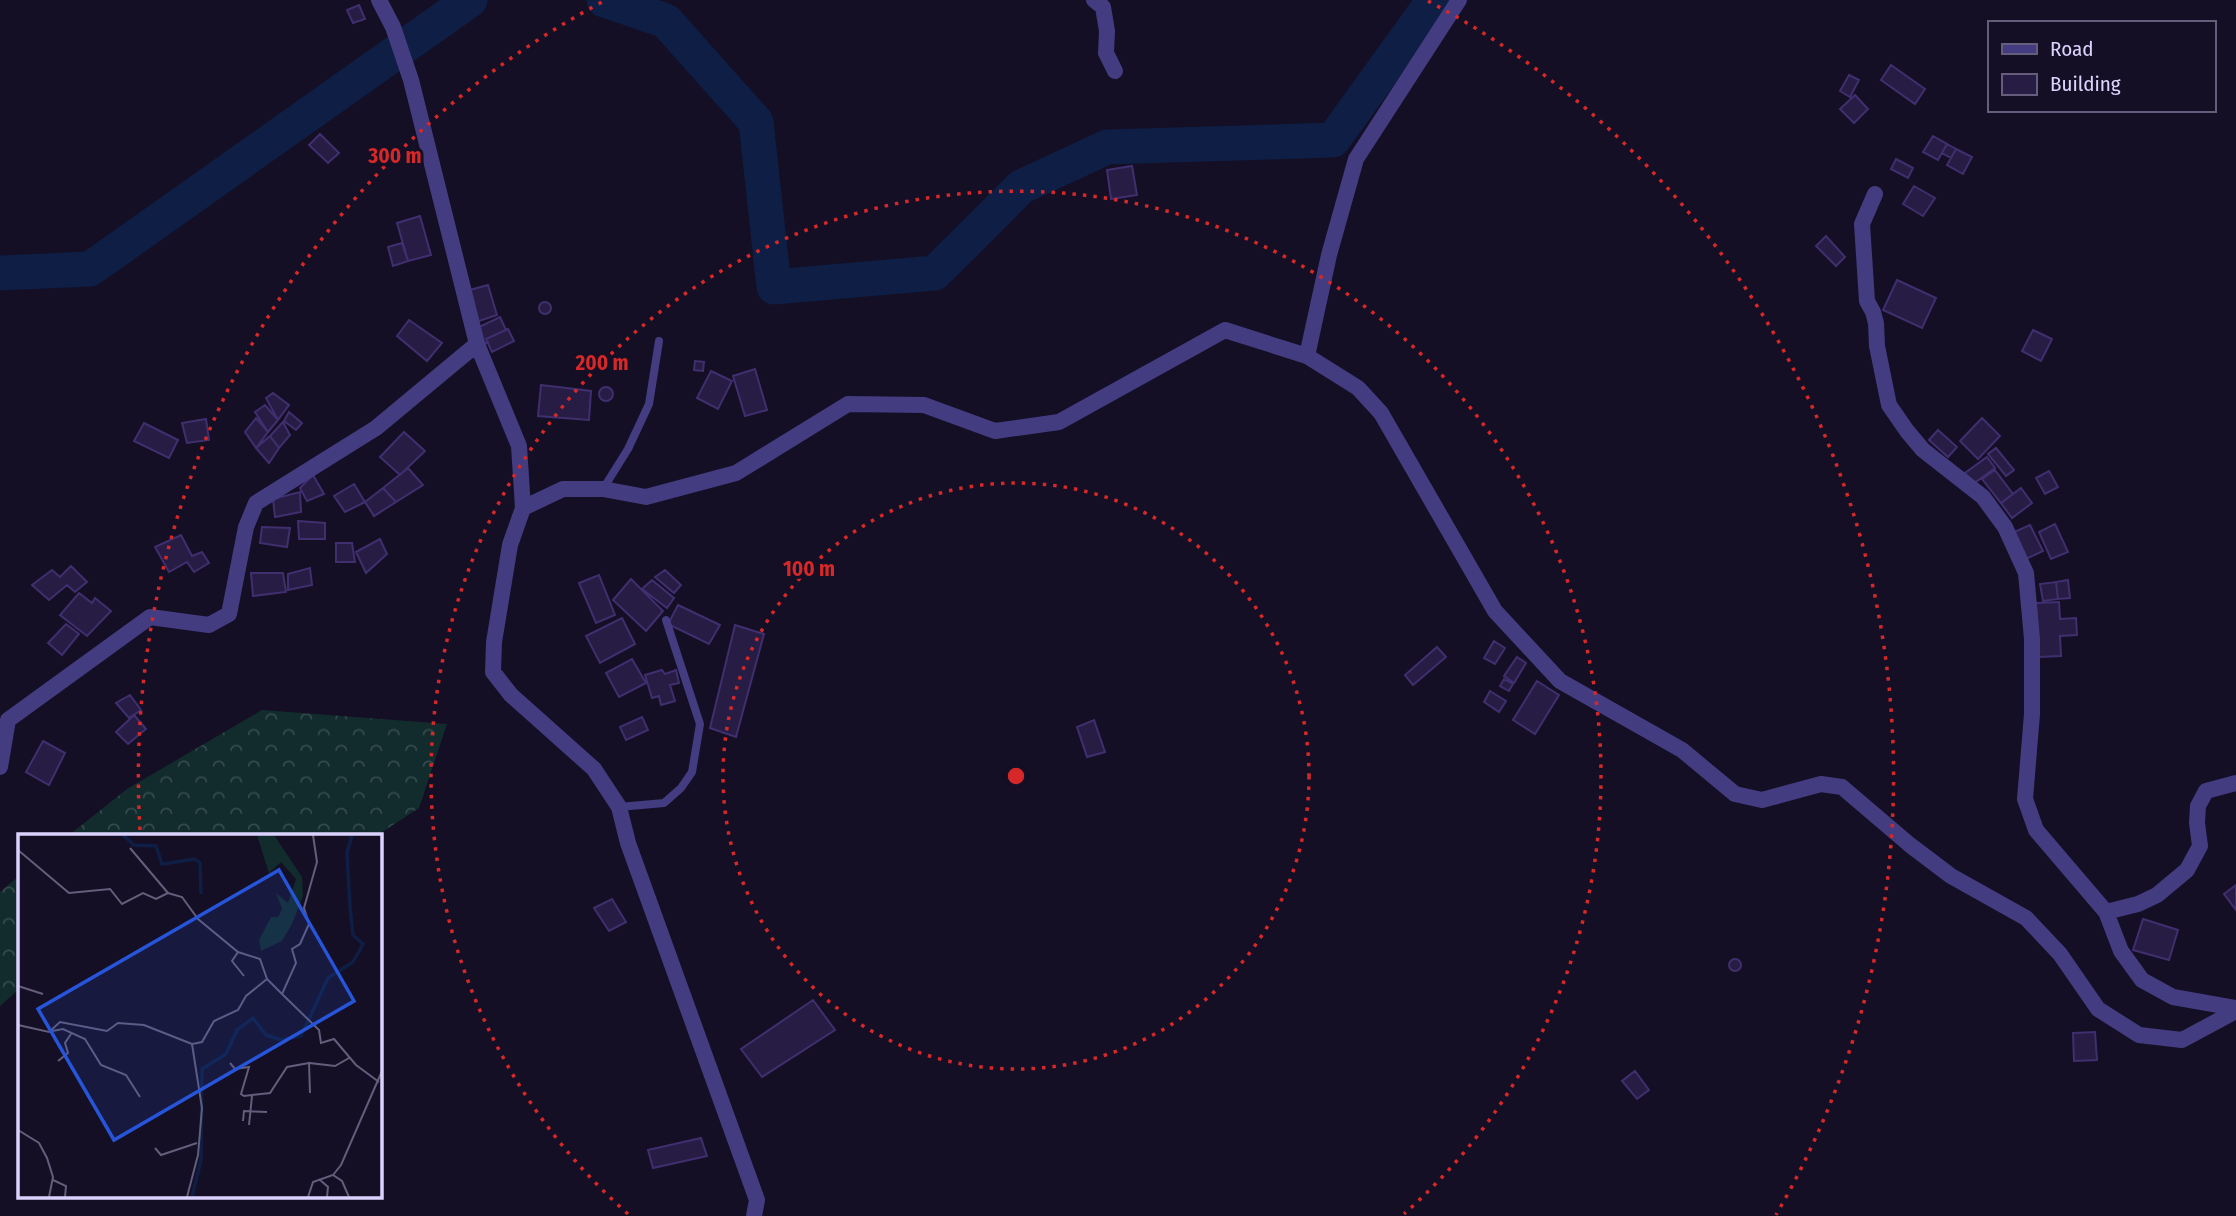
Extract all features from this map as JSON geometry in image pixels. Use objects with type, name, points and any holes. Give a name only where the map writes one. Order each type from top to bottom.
[{"type":"street","points":[[379,0],[393,27],[411,80],[477,344],[519,446],[523,508],[510,545],[494,642],[493,671],[511,695],[594,769],[619,807],[628,843],[757,1200],[754,1216]]},
{"type":"street","points":[[1094,0],[1103,7],[1107,32],[1106,53],[1115,71]]},
{"type":"street","points":[[1307,356],[1329,255],[1356,159],[1459,0]]},
{"type":"street","points":[[1875,194],[1862,224],[1867,301],[1876,323],[1877,345],[1889,405],[1923,450],[1983,497],[2005,527],[2026,573],[2032,639],[2032,714],[2025,799],[2036,830],[2106,912],[2121,951],[2142,980],[2173,997],[2236,1009]]},
{"type":"street","points":[[523,508],[564,489],[603,489],[646,497],[736,473],[848,404],[923,405],[995,431],[1059,422],[1225,330],[1307,356],[1358,388],[1381,412],[1494,611],[1560,681],[1682,750],[1735,793],[1762,800],[1821,784],[1842,787],[1951,876],[2026,918],[2060,954],[2098,1009],[2139,1035],[2182,1040],[2236,1009]]},
{"type":"street","points":[[0,767],[8,720],[150,617],[209,625],[229,614],[246,527],[256,503],[376,428],[477,344]]},
{"type":"street","points":[[2106,912],[2138,904],[2157,895],[2187,870],[2200,846],[2198,806],[2206,791],[2236,783]]},
{"type":"lane","points":[[603,489],[628,449],[649,404],[659,341]]},
{"type":"lane","points":[[619,807],[664,803],[681,788],[692,772],[700,724],[666,620]]},
{"type":"green space","points":[[262,710],[447,724],[419,808],[379,834],[71,834],[127,789]]},
{"type":"green space","points":[[18,877],[18,990],[0,1006],[0,892]]},
{"type":"building","points":[[359,5],[365,19],[353,23],[347,10]]},
{"type":"building","points":[[1891,65],[1925,89],[1915,104],[1881,80]]},
{"type":"building","points":[[1849,75],[1859,80],[1850,97],[1840,91]]},
{"type":"building","points":[[1855,95],[1868,109],[1854,123],[1840,109]]},
{"type":"building","points":[[320,134],[339,153],[328,163],[309,145]]},
{"type":"building","points":[[1933,136],[1947,144],[1938,160],[1923,152]]},
{"type":"building","points":[[1947,144],[1956,149],[1951,158],[1942,153]]},
{"type":"building","points":[[1956,149],[1972,157],[1963,174],[1947,165]]},
{"type":"building","points":[[1896,159],[1913,168],[1908,178],[1891,169]]},
{"type":"building","points":[[1132,166],[1137,195],[1111,199],[1107,170]]},
{"type":"building","points":[[1914,186],[1935,198],[1923,216],[1903,204]]},
{"type":"building","points":[[420,216],[431,255],[408,261],[397,223]]},
{"type":"building","points":[[1826,236],[1845,257],[1836,266],[1816,246]]},
{"type":"building","points":[[402,243],[408,261],[393,266],[388,247]]},
{"type":"building","points":[[1897,280],[1936,298],[1922,328],[1883,310]]},
{"type":"building","points":[[488,285],[497,315],[476,322],[466,291]]},
{"type":"building","points":[[545,302],[551,308],[545,314],[539,308]]},
{"type":"building","points":[[500,317],[506,330],[486,339],[488,342],[485,344],[477,328]]},
{"type":"building","points":[[409,320],[442,343],[427,361],[397,336]]},
{"type":"building","points":[[508,329],[514,341],[492,352],[486,339]]},
{"type":"building","points":[[2033,330],[2052,339],[2041,361],[2022,351]]},
{"type":"building","points":[[695,361],[704,362],[703,371],[694,370]]},
{"type":"building","points":[[755,369],[767,410],[745,416],[733,376]]},
{"type":"building","points":[[711,371],[732,381],[718,409],[697,398]]},
{"type":"building","points":[[541,385],[591,391],[589,420],[538,416]]},
{"type":"building","points":[[606,387],[611,389],[611,399],[606,401],[601,399],[599,394],[601,389]]},
{"type":"building","points":[[273,393],[289,405],[278,420],[266,398]]},
{"type":"building","points":[[265,405],[278,420],[268,432],[255,412]]},
{"type":"building","points":[[289,412],[302,423],[296,430],[284,421]]},
{"type":"building","points":[[256,418],[268,432],[256,448],[245,432]]},
{"type":"building","points":[[1982,418],[2000,436],[1978,459],[1960,441]]},
{"type":"building","points":[[206,419],[209,440],[187,443],[182,423]]},
{"type":"building","points":[[283,422],[290,435],[279,448],[270,436]]},
{"type":"building","points":[[144,423],[178,440],[169,458],[134,441]]},
{"type":"building","points":[[1938,430],[1957,447],[1948,457],[1929,440]]},
{"type":"building","points":[[404,432],[425,451],[400,475],[380,457]]},
{"type":"building","points":[[270,436],[279,448],[269,463],[256,448]]},
{"type":"building","points":[[1996,448],[2014,470],[2006,476],[1988,454]]},
{"type":"building","points":[[1987,457],[1995,468],[1973,484],[1965,473]]},
{"type":"building","points":[[408,468],[423,485],[396,502],[383,488]]},
{"type":"building","points":[[1995,470],[2013,494],[2001,503],[1982,479]]},
{"type":"building","points":[[2049,471],[2058,487],[2045,494],[2036,478]]},
{"type":"building","points":[[313,475],[324,494],[307,501],[300,488]]},
{"type":"building","points":[[354,484],[365,502],[345,512],[334,496]]},
{"type":"building","points":[[383,488],[396,502],[374,516],[365,502]]},
{"type":"building","points":[[2021,488],[2032,503],[2012,518],[2001,503]]},
{"type":"building","points":[[300,492],[301,512],[275,517],[273,499]]},
{"type":"building","points":[[298,521],[325,523],[325,539],[299,539]]},
{"type":"building","points":[[2055,524],[2068,552],[2051,559],[2039,532]]},
{"type":"building","points":[[2030,525],[2043,551],[2026,559],[2012,533]]},
{"type":"building","points":[[262,527],[290,528],[287,547],[260,543]]},
{"type":"building","points":[[181,535],[192,556],[202,552],[209,563],[194,572],[187,562],[169,572],[155,547]]},
{"type":"building","points":[[380,539],[387,554],[366,573],[356,552]]},
{"type":"building","points":[[336,543],[352,543],[355,562],[336,562]]},
{"type":"building","points":[[71,566],[87,582],[75,592],[67,585],[49,600],[32,585],[52,570],[60,577]]},
{"type":"building","points":[[310,568],[312,585],[288,590],[288,574]]},
{"type":"building","points":[[665,570],[681,585],[674,593],[655,577]]},
{"type":"building","points":[[251,573],[283,573],[286,592],[253,596]]},
{"type":"building","points":[[599,575],[615,615],[596,623],[579,583]]},
{"type":"building","points":[[631,579],[663,611],[646,631],[613,600]]},
{"type":"building","points":[[652,580],[674,598],[667,608],[642,589]]},
{"type":"building","points":[[2068,580],[2070,598],[2058,599],[2056,582]]},
{"type":"building","points":[[2056,582],[2058,599],[2043,601],[2040,584]]},
{"type":"building","points":[[79,593],[92,603],[95,598],[111,611],[87,636],[60,615]]},
{"type":"building","points":[[2059,602],[2060,619],[2076,618],[2077,635],[2060,636],[2061,656],[2039,657],[2036,603]]},
{"type":"building","points":[[678,605],[720,625],[709,644],[668,624]]},
{"type":"building","points":[[622,618],[635,644],[600,663],[586,636]]},
{"type":"building","points":[[66,624],[79,634],[62,655],[48,643]]},
{"type":"building","points":[[735,625],[764,634],[736,737],[710,728]]},
{"type":"building","points":[[1494,641],[1505,648],[1495,664],[1484,658]]},
{"type":"building","points":[[1437,647],[1446,657],[1413,685],[1405,675]]},
{"type":"building","points":[[1517,657],[1526,663],[1514,683],[1504,676]]},
{"type":"building","points":[[632,659],[646,683],[619,697],[606,673]]},
{"type":"building","points":[[662,670],[665,674],[676,670],[679,683],[670,685],[675,701],[661,705],[659,696],[652,698],[645,675]]},
{"type":"building","points":[[1504,679],[1513,684],[1509,691],[1500,686]]},
{"type":"building","points":[[1537,681],[1559,695],[1535,734],[1513,720]]},
{"type":"building","points":[[1490,691],[1506,701],[1499,712],[1484,702]]},
{"type":"building","points":[[130,695],[141,710],[129,718],[116,703]]},
{"type":"building","points":[[134,715],[146,729],[128,744],[116,732]]},
{"type":"building","points":[[642,717],[648,730],[626,740],[620,727]]},
{"type":"building","points":[[1094,720],[1105,752],[1087,757],[1077,727]]},
{"type":"building","points":[[43,741],[65,753],[49,785],[26,772]]},
{"type":"building","points":[[2236,885],[2236,910],[2224,894]]},
{"type":"building","points":[[612,899],[626,922],[609,931],[594,908]]},
{"type":"building","points":[[2143,919],[2178,930],[2169,960],[2133,950]]},
{"type":"building","points":[[1735,959],[1741,965],[1735,971],[1729,965]]},
{"type":"building","points":[[813,1000],[835,1030],[762,1077],[741,1049]]},
{"type":"building","points":[[2095,1032],[2097,1060],[2074,1061],[2073,1033]]},
{"type":"building","points":[[1635,1071],[1649,1090],[1637,1099],[1622,1081]]},
{"type":"building","points":[[701,1138],[707,1156],[653,1168],[648,1150]]},
{"type":"waterway","points":[[0,273],[90,269],[470,0]]},
{"type":"waterway","points":[[604,0],[666,21],[756,122],[774,287],[935,273],[1021,187],[1107,147],[1333,140],[1434,0]]}]
